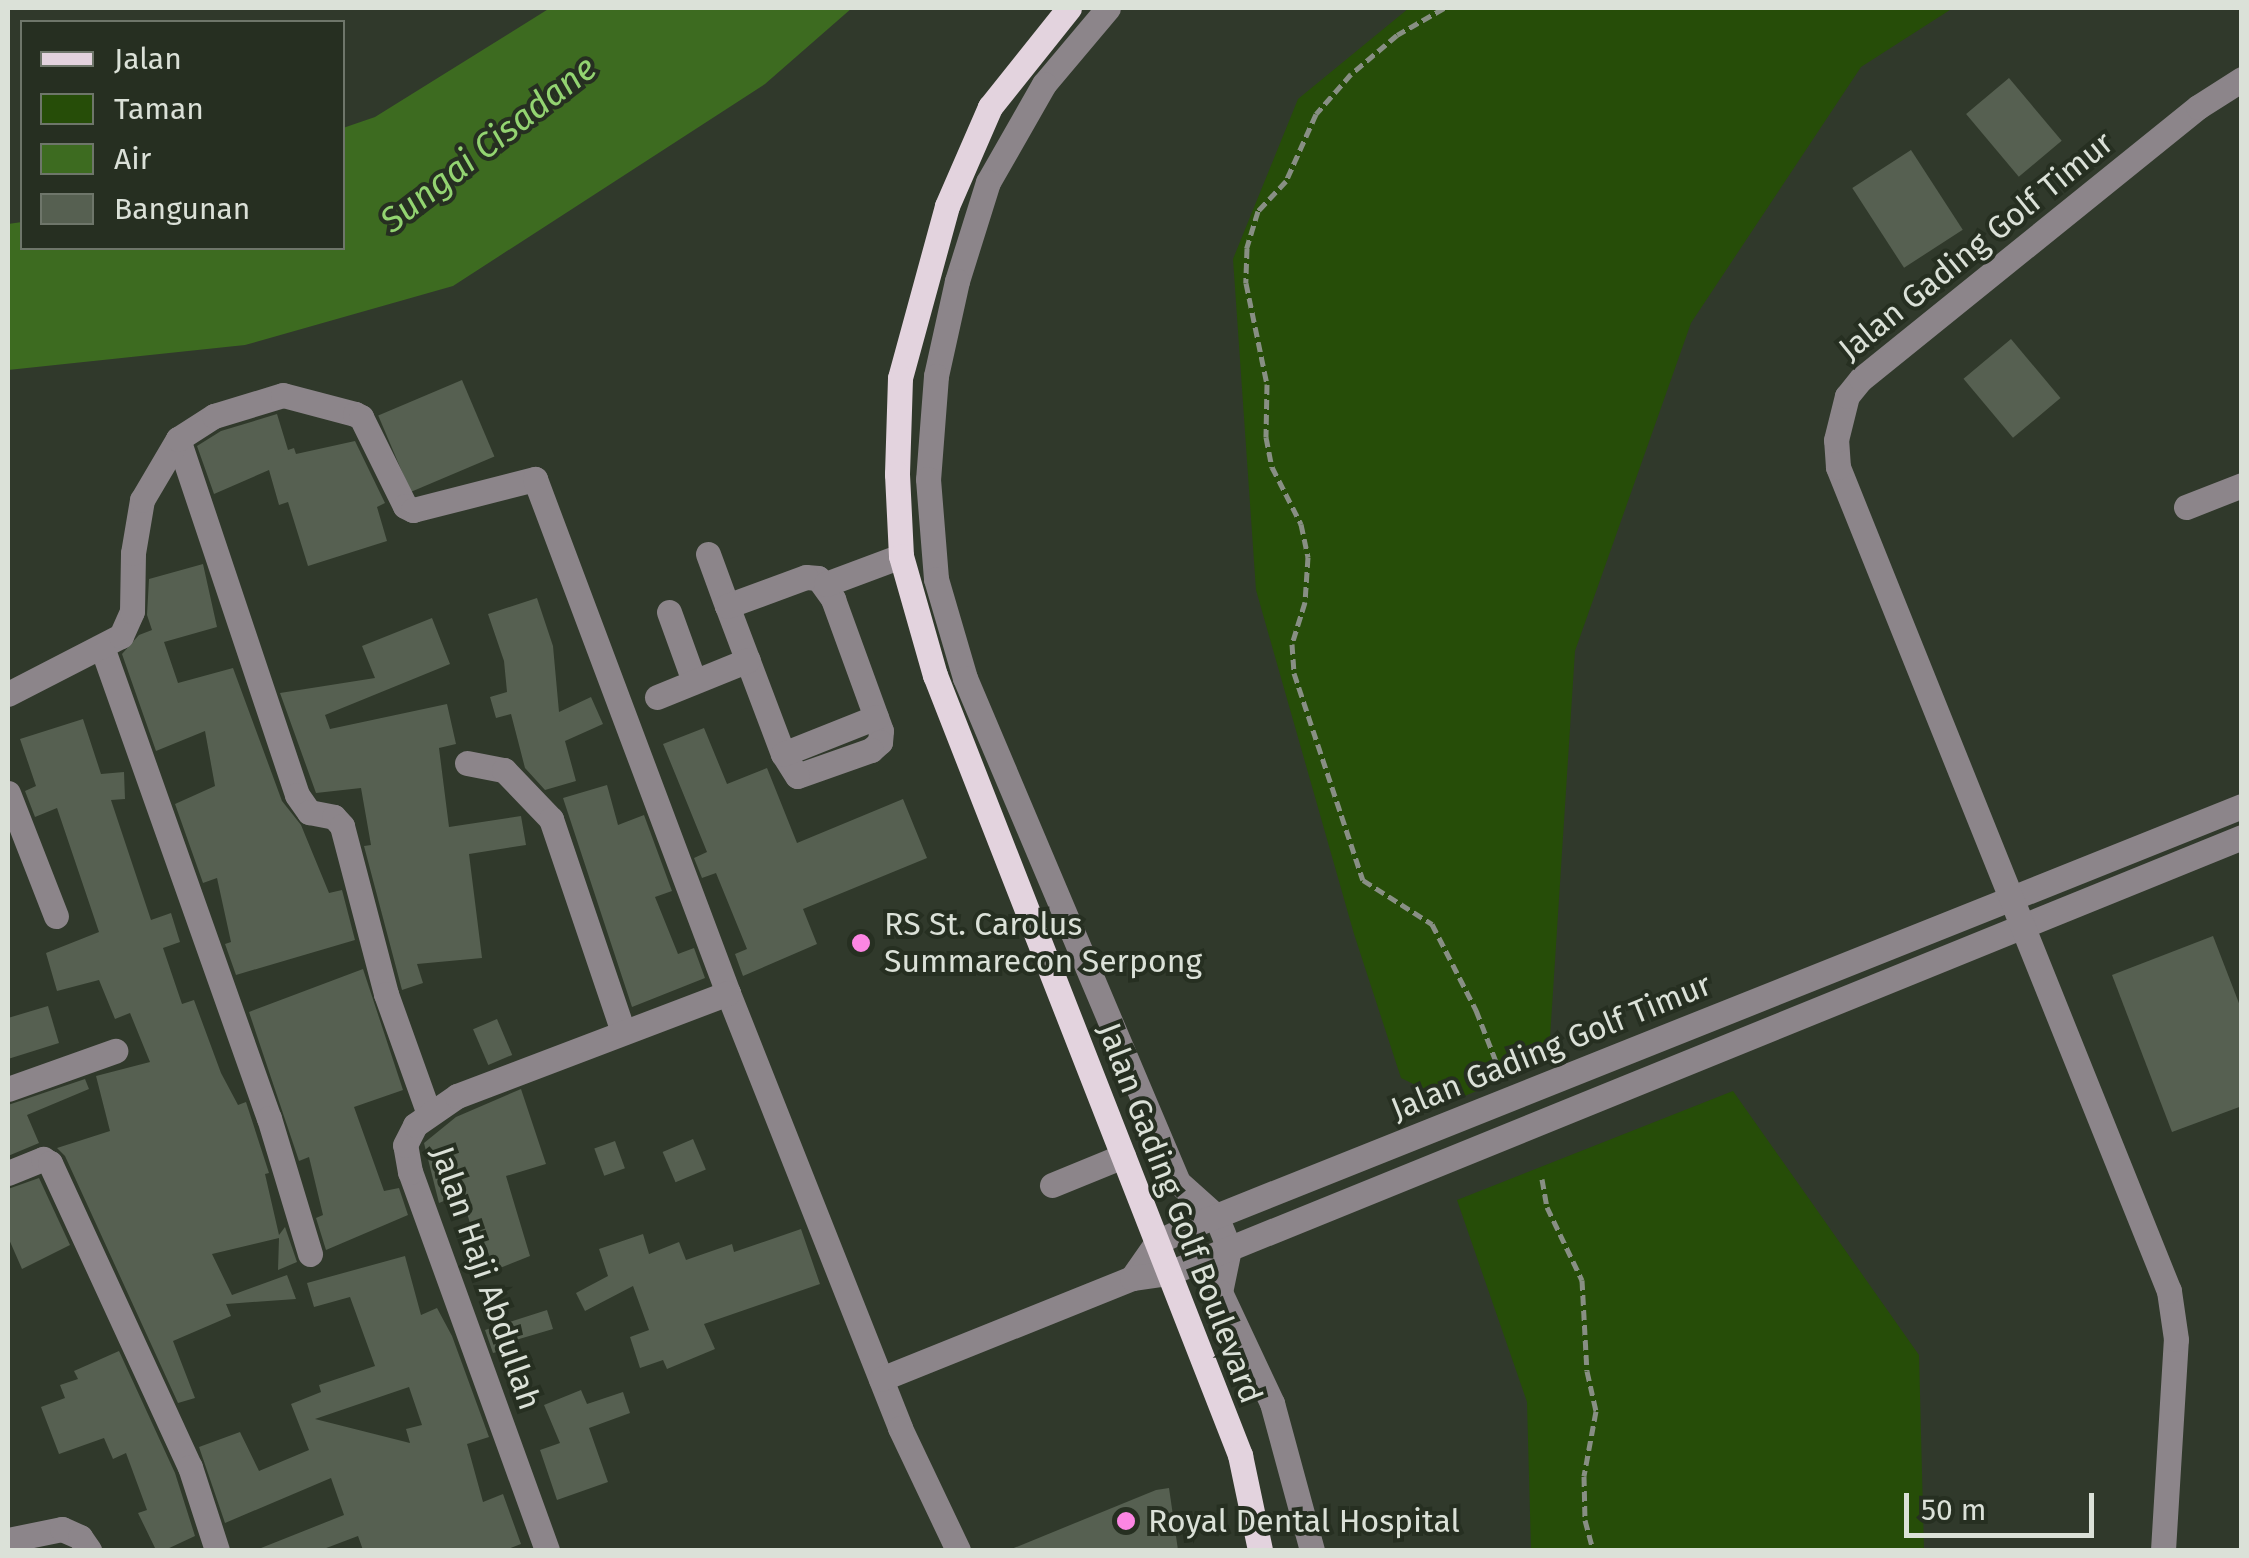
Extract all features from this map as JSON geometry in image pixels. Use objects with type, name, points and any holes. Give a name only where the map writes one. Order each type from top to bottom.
[{"type":"main road","name":"Jalan Gading Golf Boulevard","points":[[1068,8],[990,108],[936,242],[900,378],[897,474],[901,556],[936,675],[1240,1455],[1260,1550]]},
{"type":"street","name":"Jalan Gading Golf Boulevard","points":[[1108,8],[1044,84],[988,182],[956,281],[936,376],[928,478],[936,579],[965,678],[1178,1182],[1216,1216],[1229,1248],[1220,1292],[1272,1403],[1312,1550]]},
{"type":"street","name":"Jalan Gading Golf Timur","points":[[2012,898],[1838,467],[1836,440],[1841,416],[1847,396],[1861,378],[2198,108],[2242,79]]},
{"type":"street","points":[[8,694],[102,647],[121,636],[130,624],[138,516],[178,439],[214,416],[283,395],[361,418],[404,506],[413,510],[537,480],[728,993],[882,1379],[958,1550]]},
{"type":"street","points":[[178,439],[297,795],[309,812],[334,817],[342,826],[386,994],[429,1114]]},
{"type":"street","points":[[2186,507],[2242,485]]},
{"type":"street","points":[[708,554],[783,754],[797,776],[871,750],[880,742],[876,716],[826,584]]},
{"type":"street","points":[[727,606],[806,577],[826,584],[901,556]]},
{"type":"street","points":[[669,612],[694,681]]},
{"type":"street","points":[[102,647],[270,1118],[310,1254]]},
{"type":"street","points":[[657,697],[748,660]]},
{"type":"street","points":[[467,763],[504,770],[551,820],[623,1032]]},
{"type":"street","points":[[8,793],[56,916]]},
{"type":"street","name":"Jalan Gading Golf Timur","points":[[1157,1242],[2242,806]]},
{"type":"street","name":"Jalan Gading Golf Timur","points":[[882,1379],[1132,1278],[1169,1273],[2242,837]]},
{"type":"street","points":[[2012,898],[2169,1290],[2176,1340],[2163,1550]]},
{"type":"street","name":"Jalan Haji Abdullah","points":[[547,1550],[406,1159],[408,1134],[429,1114],[485,1083],[728,993]]},
{"type":"street","points":[[8,1089],[115,1051]]},
{"type":"street","points":[[1049,1177],[1120,1148]]},
{"type":"street","points":[[8,1173],[43,1159],[50,1163],[190,1467],[217,1550]]},
{"type":"street","points":[[1132,1278],[1157,1242]]},
{"type":"street","points":[[8,1540],[62,1528],[80,1537],[89,1550]]},
{"type":"path","points":[[1444,8],[1397,35],[1351,74],[1316,114],[1286,181],[1258,210],[1246,248],[1246,283],[1268,384],[1266,436],[1272,467],[1301,524],[1308,558],[1305,602],[1292,644],[1294,673],[1363,880],[1432,924],[1442,938],[1497,1064]]},
{"type":"path","points":[[1542,1179],[1547,1207],[1582,1280],[1587,1371],[1596,1410],[1584,1476],[1585,1520],[1593,1550]]},
{"type":"green space","points":[[1409,8],[1953,8],[1861,67],[1691,323],[1575,651],[1550,1038],[1504,1079],[1451,1102],[1401,1078],[1354,934],[1256,590],[1233,259],[1298,99]]},
{"type":"green space","points":[[1733,1091],[1919,1355],[1924,1550],[1531,1550],[1527,1402],[1457,1200]]},
{"type":"water","name":"Sungai Cisadane","points":[[550,8],[852,8],[765,84],[453,286],[245,345],[8,370],[8,224],[20,222],[20,250],[345,250],[345,127],[375,117]]},
{"type":"building","points":[[2009,78],[2062,141],[2019,177],[1966,114]]},
{"type":"building","points":[[1911,150],[1963,230],[1904,268],[1852,188]]},
{"type":"building","points":[[2011,339],[2060,398],[2013,438],[1964,379]]},
{"type":"building","points":[[462,380],[494,456],[411,492],[378,416]]},
{"type":"building","points":[[277,414],[288,450],[294,448],[296,454],[355,441],[385,503],[377,507],[387,541],[308,566],[288,502],[279,505],[269,470],[214,494],[197,446],[221,431]]},
{"type":"building","points":[[203,564],[217,627],[164,642],[178,683],[233,668],[282,801],[301,825],[329,893],[342,890],[355,940],[236,975],[225,944],[231,942],[217,878],[203,883],[175,804],[215,786],[205,731],[156,751],[122,654],[139,635],[152,630],[147,615],[149,579]]},
{"type":"building","points":[[537,598],[553,646],[559,712],[591,697],[603,724],[565,741],[576,781],[545,790],[525,768],[511,714],[496,718],[490,697],[507,692],[504,661],[488,614]]},
{"type":"building","points":[[432,618],[450,664],[325,715],[330,729],[447,704],[456,744],[439,748],[449,827],[521,816],[526,845],[469,854],[482,958],[417,964],[423,983],[402,990],[364,846],[371,845],[361,788],[316,793],[280,693],[375,678],[362,646]]},
{"type":"building","points":[[83,719],[101,774],[124,772],[125,799],[111,800],[151,920],[171,913],[180,942],[163,948],[182,1004],[194,1000],[221,1073],[238,1105],[246,1102],[269,1173],[265,1174],[279,1235],[285,1227],[297,1262],[278,1270],[279,1238],[212,1254],[232,1295],[287,1275],[296,1299],[226,1304],[231,1316],[173,1341],[195,1398],[178,1403],[65,1156],[57,1148],[110,1131],[96,1076],[150,1062],[130,1013],[115,1019],[99,980],[57,991],[46,953],[99,932],[57,808],[35,817],[25,791],[36,786],[20,739]]},
{"type":"building","points":[[704,728],[727,784],[767,768],[797,843],[903,799],[927,858],[803,909],[817,944],[743,976],[735,954],[747,949],[716,873],[702,878],[694,858],[707,852],[663,744]]},
{"type":"building","points":[[607,785],[618,825],[644,815],[672,891],[655,897],[678,954],[694,948],[705,978],[632,1007],[563,798]]},
{"type":"building","points":[[2213,936],[2242,1011],[2242,1106],[2172,1132],[2112,975]]},
{"type":"building","points":[[363,969],[403,1090],[354,1107],[384,1191],[399,1188],[408,1215],[326,1250],[316,1218],[323,1215],[309,1157],[299,1161],[249,1012]]},
{"type":"building","points":[[48,1006],[59,1043],[8,1059],[8,1018]]},
{"type":"building","points":[[497,1019],[512,1055],[488,1065],[473,1029]]},
{"type":"building","points":[[85,1079],[89,1089],[27,1115],[39,1143],[8,1156],[8,1105]]},
{"type":"building","points":[[521,1089],[546,1164],[506,1176],[530,1256],[495,1270],[476,1221],[470,1223],[461,1194],[439,1203],[424,1143],[456,1117]]},
{"type":"building","points":[[693,1139],[706,1169],[676,1182],[663,1152]]},
{"type":"building","points":[[615,1141],[625,1168],[604,1176],[594,1149]]},
{"type":"building","points":[[39,1178],[70,1245],[22,1269],[8,1237],[8,1189]]},
{"type":"building","points":[[801,1229],[820,1284],[704,1324],[715,1349],[667,1369],[663,1360],[640,1368],[630,1337],[649,1330],[633,1286],[585,1311],[576,1293],[608,1276],[599,1249],[643,1234],[649,1254],[679,1242],[686,1260],[732,1244],[734,1252]]},
{"type":"building","points":[[405,1256],[421,1315],[437,1308],[452,1336],[489,1437],[467,1444],[483,1502],[503,1494],[521,1544],[505,1550],[363,1550],[358,1536],[321,1550],[256,1550],[344,1515],[331,1478],[225,1523],[199,1447],[240,1432],[259,1471],[309,1450],[291,1404],[321,1392],[319,1385],[375,1366],[350,1297],[314,1307],[307,1283]],"holes":[[[409,1387],[422,1425],[406,1429],[410,1443],[315,1419]]]},
{"type":"building","points":[[547,1310],[553,1329],[509,1342],[511,1348],[493,1353],[485,1330]]},
{"type":"building","points":[[119,1351],[175,1473],[195,1536],[165,1550],[156,1550],[138,1513],[147,1510],[126,1453],[113,1459],[104,1438],[59,1454],[41,1407],[65,1398],[60,1385],[78,1379],[74,1371]]},
{"type":"building","points":[[581,1390],[587,1404],[623,1392],[630,1413],[589,1428],[608,1482],[557,1500],[540,1450],[560,1443],[544,1405]]},
{"type":"building","name":"Royal Dental Hospital","points":[[1169,1488],[1178,1550],[1009,1550],[1156,1490]]},
{"type":"place","name":"RS St. Carolus Summarecon Serpong","points":[[861,943]]},
{"type":"place","name":"Royal Dental Hospital","points":[[1126,1521]]}]
